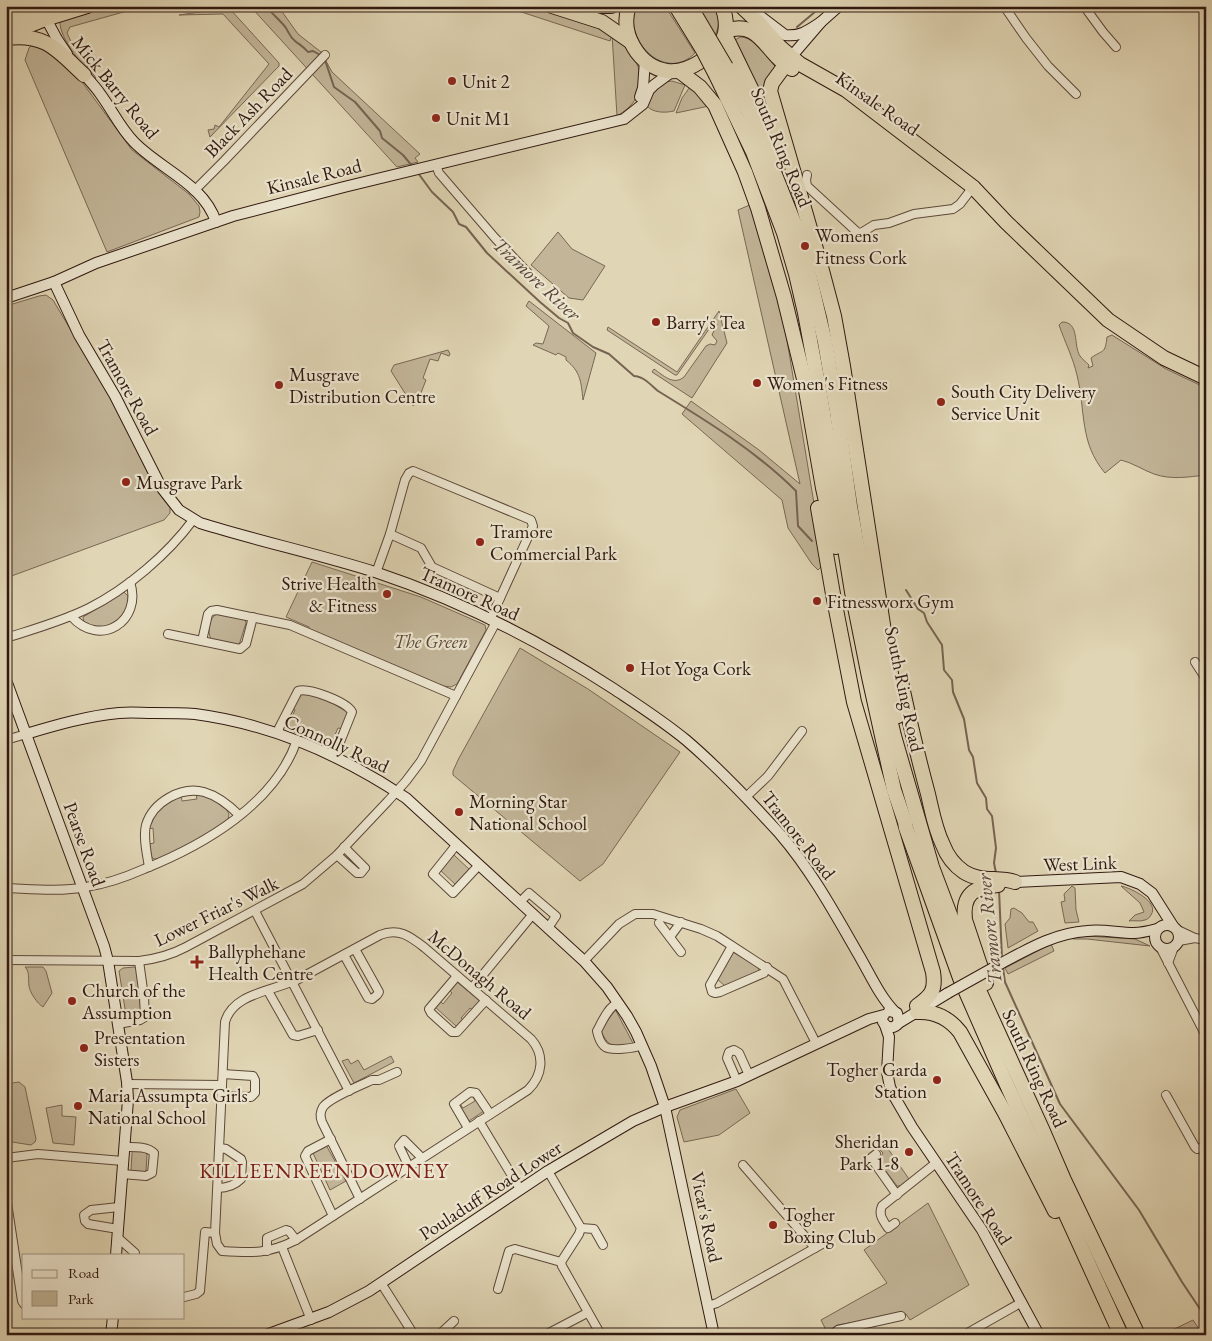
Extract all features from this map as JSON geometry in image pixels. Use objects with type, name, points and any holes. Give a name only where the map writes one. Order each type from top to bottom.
[{"type":"highway","points":[[6,21],[43,11],[87,6]]},
{"type":"highway","points":[[552,6],[602,22],[631,42]]},
{"type":"highway","points":[[595,6],[611,6]]},
{"type":"highway","points":[[630,6],[626,16],[627,28],[636,52],[656,67],[676,71],[705,92],[715,105],[728,133],[758,208],[775,261],[804,379],[852,636],[864,690],[894,790]]},
{"type":"highway","name":"South Ring Road","points":[[676,6],[703,50],[721,71],[748,110],[795,225],[825,342],[850,506],[881,680],[894,736],[932,867],[977,986],[1064,1180],[1138,1335]]},
{"type":"highway","name":"South Ring Road","points":[[690,6],[721,71],[784,233],[796,274],[820,394],[852,592],[894,790],[926,886],[960,978],[1121,1335]]},
{"type":"highway","points":[[676,71],[693,66],[711,54],[725,33],[726,21],[722,6]]},
{"type":"highway","name":"Kinsale Road","points":[[741,6],[780,47],[788,61]]},
{"type":"highway","points":[[6,36],[43,11]]},
{"type":"highway","name":"Kinsale Road","points":[[725,33],[736,28],[751,30],[788,61],[846,90],[971,190],[1108,320],[1164,358],[1206,378]]},
{"type":"highway","points":[[725,33],[801,200]]},
{"type":"highway","points":[[6,36],[37,38],[60,51],[84,75]]},
{"type":"highway","points":[[788,61],[772,83],[770,92],[834,316],[902,736],[932,867]]},
{"type":"highway","points":[[792,329],[822,529],[854,702],[933,972],[934,984],[931,994],[917,1009],[940,1016],[951,1022],[960,1032],[1005,1112],[1070,1240],[1102,1295]]},
{"type":"highway","points":[[857,454],[872,600],[910,792]]},
{"type":"highway","points":[[857,454],[902,684],[919,760],[942,843],[955,865],[969,874],[987,880],[1016,882]]},
{"type":"highway","points":[[1016,882],[1008,885],[986,886],[976,890],[965,902],[964,910],[965,920],[976,956],[1025,1091]]},
{"type":"street","points":[[745,6],[785,35],[802,34],[821,22]]},
{"type":"street","points":[[788,61],[821,22],[839,6]]},
{"type":"street","points":[[1084,6],[1116,47]]},
{"type":"street","points":[[1007,7],[1026,38],[1060,85],[1076,94]]},
{"type":"street","name":"Mick Barry Road","points":[[43,11],[63,49],[100,93],[133,141],[175,173],[194,191],[212,211],[216,222]]},
{"type":"street","name":"Black Ash Road","points":[[194,191],[325,55]]},
{"type":"street","points":[[636,110],[643,88],[645,60]]},
{"type":"street","name":"Kinsale Road","points":[[6,298],[54,282],[96,263],[216,222],[292,200],[624,119],[643,104],[647,93],[654,85],[676,71]]},
{"type":"street","points":[[432,166],[528,273]]},
{"type":"street","points":[[807,175],[807,186],[859,233],[863,233],[874,225],[888,223],[914,214],[953,209],[960,204],[971,190]]},
{"type":"street","name":"Tramore Road","points":[[54,282],[79,335],[115,396],[162,487],[179,510],[194,520],[409,584],[493,621],[577,666],[643,708],[715,765],[791,847],[833,909],[872,977],[896,1013]]},
{"type":"street","name":"Lower Friar's Walk","points":[[6,960],[139,961],[153,960],[172,954],[304,884],[337,855],[397,792],[421,761],[456,696],[493,621],[500,598],[533,526],[528,518],[413,471],[405,480],[390,534]]},
{"type":"street","points":[[6,638],[72,616],[97,604],[130,582],[168,548],[194,520]]},
{"type":"street","points":[[376,573],[390,534],[421,548],[432,568],[500,598]]},
{"type":"street","points":[[72,616],[90,630],[106,631],[114,627],[126,617],[132,605],[133,591],[130,582]]},
{"type":"street","points":[[202,641],[208,614],[211,611],[217,610],[253,616],[290,625],[456,696]]},
{"type":"street","points":[[168,634],[236,650],[246,644],[253,616]]},
{"type":"street","points":[[1195,662],[1206,679]]},
{"type":"street","name":"Pearse Road","points":[[6,680],[108,961],[128,1100],[116,1254]]},
{"type":"street","points":[[279,733],[279,728],[298,691],[305,689],[327,697],[349,707],[352,712],[334,757]]},
{"type":"street","name":"Connolly Road","points":[[6,740],[86,718],[122,713],[194,714],[279,733],[334,757],[397,792],[457,844],[584,961],[607,987],[642,1045],[665,1107]]},
{"type":"street","points":[[746,797],[768,776],[802,731]]},
{"type":"street","points":[[6,888],[82,888],[114,880],[149,867],[197,845],[239,815],[262,795],[276,780],[290,759],[297,740]]},
{"type":"street","points":[[149,867],[146,826],[152,813],[165,800],[182,793],[204,792],[223,801],[239,815]]},
{"type":"street","points":[[457,844],[433,874],[453,893],[479,865]]},
{"type":"street","points":[[337,855],[357,873],[361,873],[365,869],[344,847]]},
{"type":"street","name":"West Link","points":[[1016,882],[1121,877],[1147,888],[1157,898],[1175,928]]},
{"type":"street","points":[[520,902],[529,893],[556,916],[548,928]]},
{"type":"street","points":[[1163,909],[1154,936],[1206,1036]]},
{"type":"street","points":[[256,911],[349,1091]]},
{"type":"street","points":[[472,988],[533,914]]},
{"type":"street","points":[[584,961],[619,924],[635,914],[653,914],[681,922],[709,932],[779,974],[787,985],[816,1043]]},
{"type":"street","points":[[670,937],[681,922]]},
{"type":"street","points":[[659,924],[680,952]]},
{"type":"street","points":[[888,1021],[917,1009],[1022,952],[1052,938],[1081,931],[1136,933],[1158,928],[1166,924],[1195,938],[1206,940]]},
{"type":"street","points":[[1168,963],[1176,944],[1175,928]]},
{"type":"street","name":"McDonagh Road","points":[[215,1233],[224,1027],[228,1014],[239,1002],[293,982],[385,933],[402,933],[411,937],[537,1046],[541,1060],[540,1069],[533,1084],[528,1090],[490,1114]]},
{"type":"street","points":[[1136,933],[1167,950],[1176,944],[1195,938]]},
{"type":"street","points":[[732,946],[710,986],[712,992],[720,992],[764,973],[767,967]]},
{"type":"street","points":[[344,955],[368,998],[376,996],[378,992],[355,949]]},
{"type":"street","points":[[118,1024],[140,1020],[145,1017],[139,961]]},
{"type":"street","points":[[358,980],[368,973]]},
{"type":"street","points":[[457,976],[429,1009],[452,1032],[457,1032],[486,1000]]},
{"type":"street","name":"Tramore Road","points":[[872,977],[888,1021],[887,1072],[892,1091],[912,1127],[982,1230],[1040,1335]]},
{"type":"street","points":[[268,990],[293,1035],[298,1036],[318,1030]]},
{"type":"street","points":[[618,1003],[614,1004],[609,1010],[597,1031],[604,1046],[609,1049],[632,1048],[642,1045]]},
{"type":"street","points":[[888,1021],[899,1019],[896,1013],[917,1009]]},
{"type":"street","name":"Pouladuff Road Lower","points":[[266,1335],[311,1320],[347,1304],[520,1189],[620,1128],[665,1107],[737,1081],[869,1019],[888,1021]]},
{"type":"street","points":[[737,1081],[727,1058],[729,1052],[734,1050],[739,1053],[749,1075]]},
{"type":"street","points":[[360,1198],[320,1116],[322,1108],[349,1091],[372,1080],[380,1080],[397,1072]]},
{"type":"street","points":[[222,1096],[251,1097],[255,1093],[255,1080],[253,1076],[223,1074]]},
{"type":"street","points":[[127,1084],[222,1085]]},
{"type":"street","points":[[204,1250],[252,1253],[282,1247],[296,1240],[490,1114],[476,1093],[470,1092],[454,1104],[468,1128]]},
{"type":"street","points":[[1166,1095],[1195,1147],[1198,1149],[1206,1147]]},
{"type":"street","name":"Vicar's Road","points":[[665,1107],[714,1335]]},
{"type":"street","points":[[479,1121],[520,1189]]},
{"type":"street","points":[[331,1139],[308,1151],[305,1156],[333,1216]]},
{"type":"street","points":[[409,1167],[399,1146],[404,1140],[422,1158]]},
{"type":"street","points":[[122,1174],[150,1175],[154,1153],[148,1148],[124,1147]]},
{"type":"street","points":[[218,1188],[224,1188],[241,1179],[242,1162],[226,1148],[220,1148]]},
{"type":"street","points":[[6,1158],[38,1154],[123,1161]]},
{"type":"street","points":[[876,1154],[871,1158],[897,1195]]},
{"type":"street","points":[[895,1223],[888,1228],[881,1217],[880,1211],[882,1206],[936,1163]]},
{"type":"street","points":[[743,1165],[815,1248]]},
{"type":"street","points":[[548,1171],[581,1228],[561,1262]]},
{"type":"street","points":[[6,1196],[22,1301]]},
{"type":"street","points":[[119,1207],[88,1211],[84,1217],[85,1221],[88,1224],[118,1233],[134,1254]]},
{"type":"street","points":[[581,1228],[594,1229],[603,1245]]},
{"type":"street","points":[[267,1251],[266,1238],[286,1230],[296,1240]]},
{"type":"street","points":[[185,1298],[196,1294],[201,1289],[205,1232],[215,1233],[217,1244],[222,1251]]},
{"type":"street","points":[[708,1306],[717,1303],[824,1243]]},
{"type":"street","points":[[282,1247],[311,1320]]},
{"type":"street","points":[[498,1289],[509,1251],[515,1249],[561,1262]]},
{"type":"street","points":[[561,1262],[566,1276],[601,1335]]},
{"type":"street","points":[[381,1283],[414,1335]]},
{"type":"street","points":[[964,1335],[1022,1302]]},
{"type":"street","points":[[545,1335],[587,1313]]},
{"type":"street","points":[[835,1332],[902,1316]]},
{"type":"street","points":[[111,1335],[113,1318]]},
{"type":"street","points":[[439,1335],[454,1321]]},
{"type":"green space","points":[[114,6],[145,6],[70,27],[67,33],[74,48],[96,78],[94,80],[63,36],[60,21]]},
{"type":"green space","points":[[250,6],[278,6],[298,34],[321,52],[332,72],[420,154],[415,158],[418,162],[397,167]]},
{"type":"green space","points":[[503,6],[527,6],[563,14],[598,26],[608,31],[617,37],[623,43],[639,69],[639,86],[634,101],[617,116],[612,34],[610,41]]},
{"type":"green space","points":[[636,6],[665,6],[695,53],[683,61],[671,63],[659,60],[649,54],[635,32],[633,19]]},
{"type":"green space","points":[[697,6],[715,6],[719,20],[715,35]]},
{"type":"green space","points":[[227,8],[279,63],[279,66],[210,137],[208,130],[214,129],[215,125],[219,127],[269,64],[223,14],[179,15]]},
{"type":"green space","points":[[740,37],[751,40],[756,44],[777,68],[772,73],[780,136],[732,42]]},
{"type":"green space","points":[[37,40],[74,71],[132,150],[189,194],[199,206],[199,217],[107,252],[25,60],[29,48]]},
{"type":"green space","points":[[672,81],[685,85],[674,111],[659,112],[647,106],[650,93],[665,82]]},
{"type":"green space","points":[[690,87],[695,89],[709,106],[676,113],[682,98]]},
{"type":"green space","points":[[752,204],[784,322],[824,564],[818,570],[788,528],[782,500],[682,414],[691,401],[759,450],[800,484],[738,210]]},
{"type":"green space","points":[[558,232],[572,249],[605,266],[583,300],[569,298],[531,265]]},
{"type":"green space","points":[[46,295],[53,300],[115,405],[155,488],[170,508],[170,513],[164,520],[6,578],[6,306]]},
{"type":"green space","points":[[529,301],[596,353],[583,400],[579,378],[575,369],[566,360],[566,357],[558,353],[556,355],[533,345],[536,343],[543,344],[549,326],[526,306]]},
{"type":"green space","points":[[719,311],[727,343],[692,398],[652,372],[654,369],[672,380],[684,377],[706,346],[710,344],[715,345],[717,341],[712,335],[717,324],[714,322],[677,375],[607,330],[608,327],[677,372]]},
{"type":"green space","points":[[1062,322],[1068,323],[1074,330],[1078,351],[1089,365],[1088,368],[1093,366],[1091,358],[1103,351],[1107,337],[1112,335],[1166,369],[1206,388],[1206,475],[1180,478],[1160,476],[1121,460],[1105,473],[1091,450],[1087,438],[1077,375],[1059,325]]},
{"type":"green space","points":[[448,350],[449,356],[441,353],[438,361],[430,359],[423,378],[426,380],[417,403],[413,406],[391,371],[394,365]]},
{"type":"green space","name":"The Green","points":[[312,562],[421,597],[485,625],[486,630],[457,684],[451,687],[443,686],[309,629],[309,627],[286,617]]},
{"type":"green space","points":[[124,592],[130,598],[127,610],[120,618],[99,629],[84,623],[83,617]]},
{"type":"green space","points":[[217,614],[245,619],[246,623],[239,645],[211,639],[209,625],[212,618]]},
{"type":"green space","points":[[520,648],[588,689],[680,752],[603,864],[580,881],[453,775],[459,758]]},
{"type":"green space","points":[[306,692],[346,709],[349,714],[343,729],[338,728],[334,737],[339,739],[334,745],[327,745],[289,730],[285,726],[287,718],[291,719],[295,710],[292,708],[296,697]]},
{"type":"green space","points":[[196,794],[211,798],[224,806],[229,814],[228,820],[199,840],[161,859],[154,859],[151,856],[149,844],[154,843],[153,828],[148,829],[153,818],[160,808],[175,798],[181,795],[182,801],[197,799]]},
{"type":"green space","points":[[454,855],[471,871],[457,886],[440,870]]},
{"type":"green space","points":[[1072,886],[1075,888],[1076,910],[1079,922],[1065,923],[1061,902],[1065,901],[1064,894]]},
{"type":"green space","points":[[1121,886],[1143,896],[1152,905],[1153,910],[1148,918],[1141,921],[1129,921],[1135,915],[1144,912],[1140,903]]},
{"type":"green space","points":[[1014,908],[1022,913],[1029,922],[1033,922],[1038,931],[1008,948],[1005,924],[1010,918],[1011,909]]},
{"type":"green space","points":[[1073,937],[1135,939],[1150,946],[1073,939]]},
{"type":"green space","points":[[1051,944],[1054,951],[1008,974],[1005,968]]},
{"type":"green space","points":[[733,952],[757,966],[759,972],[725,986],[716,978]]},
{"type":"green space","points":[[25,967],[43,967],[46,971],[52,993],[43,1007],[31,992],[28,973]]},
{"type":"green space","points":[[134,967],[138,969],[141,1015],[140,1017],[128,1019],[119,971],[123,968]]},
{"type":"green space","points":[[457,982],[481,1002],[474,1011],[470,1008],[461,1018],[465,1022],[459,1027],[435,1007],[440,1001],[443,1004],[452,993],[448,989]]},
{"type":"green space","points":[[615,1009],[634,1045],[614,1046],[604,1037],[601,1031],[609,1015]]},
{"type":"green space","points":[[391,1056],[394,1062],[354,1083],[342,1061],[348,1059],[351,1064],[358,1060],[364,1070]]},
{"type":"green space","points":[[19,1082],[25,1087],[36,1139],[31,1145],[12,1142],[7,1130],[5,1114],[6,1084]]},
{"type":"green space","points":[[736,1089],[750,1113],[719,1135],[684,1142],[677,1117],[680,1110]]},
{"type":"green space","points":[[473,1097],[484,1111],[469,1121],[459,1105],[463,1108],[475,1101]]},
{"type":"green space","points":[[62,1105],[62,1116],[76,1117],[74,1145],[53,1143],[46,1108]]},
{"type":"green space","points":[[884,1143],[909,1179],[900,1186],[897,1186],[879,1162],[883,1153],[878,1148]]},
{"type":"green space","points":[[326,1145],[346,1181],[330,1190],[313,1153],[314,1150]]},
{"type":"green space","points":[[134,1150],[146,1152],[146,1172],[132,1172],[132,1153]]},
{"type":"green space","points":[[928,1203],[969,1285],[910,1320],[906,1314],[837,1325],[827,1332],[821,1320],[887,1283],[864,1250]]},
{"type":"green space","points":[[1193,1320],[1203,1335],[1162,1335]]},
{"type":"waterway","name":"Tramore River","points":[[266,6],[293,39],[308,52],[313,51],[322,56]]},
{"type":"waterway","points":[[797,27],[822,6]]},
{"type":"waterway","name":"Tramore River","points":[[325,60],[334,87],[355,102],[380,131],[382,138],[403,155],[413,167]]},
{"type":"waterway","name":"Tramore River","points":[[418,173],[432,192],[453,212],[459,224],[466,227],[487,253],[540,302],[568,323],[573,333],[593,347],[609,354],[634,376],[644,379],[658,391],[730,437],[781,476],[796,491],[798,526],[812,541]]},
{"type":"waterway","name":"Tramore River","points":[[906,590],[918,609],[924,613],[927,622],[942,645],[944,670],[952,680],[953,692],[964,719],[977,783],[986,798],[987,809],[992,816],[996,848],[994,863],[996,873]]},
{"type":"waterway","name":"Tramore River","points":[[999,890],[1002,958]]},
{"type":"waterway","name":"Tramore River","points":[[1003,968],[1005,982],[1060,1104],[1139,1210],[1206,1318]]},
{"type":"place","name":"Unit 2","points":[[452,81]]},
{"type":"place","name":"Unit M1","points":[[436,118]]},
{"type":"place","name":"Womens Fitness Cork","points":[[805,246]]},
{"type":"place","name":"Barry's Tea","points":[[656,322]]},
{"type":"place","name":"Women's Fitness","points":[[757,383]]},
{"type":"place","name":"Musgrave Distribution Centre","points":[[279,385]]},
{"type":"place","name":"South City Delivery Service Unit","points":[[941,402]]},
{"type":"place","name":"Musgrave Park","points":[[126,482]]},
{"type":"place","name":"Tramore Commercial Park","points":[[480,542]]},
{"type":"place","name":"Strive Health & Fitness","points":[[387,594]]},
{"type":"place","name":"Fitnessworx Gym","points":[[817,601]]},
{"type":"place","name":"Hot Yoga Cork","points":[[630,668]]},
{"type":"place","name":"Morning Star National School","points":[[459,812]]},
{"type":"place","name":"Ballyphehane Health Centre","points":[[197,962]]},
{"type":"place","name":"Church of the Assumption","points":[[72,1001]]},
{"type":"place","name":"Presentation Sisters","points":[[84,1048]]},
{"type":"place","name":"Togher Garda Station","points":[[937,1080]]},
{"type":"place","name":"Maria Assumpta Girls National School","points":[[78,1106]]},
{"type":"place","name":"Sheridan Park 1-8","points":[[909,1152]]},
{"type":"place","name":"Togher Boxing Club","points":[[773,1225]]},
{"type":"district","name":"KILLEENREENDOWNEY","points":[[324,1171]]}]
